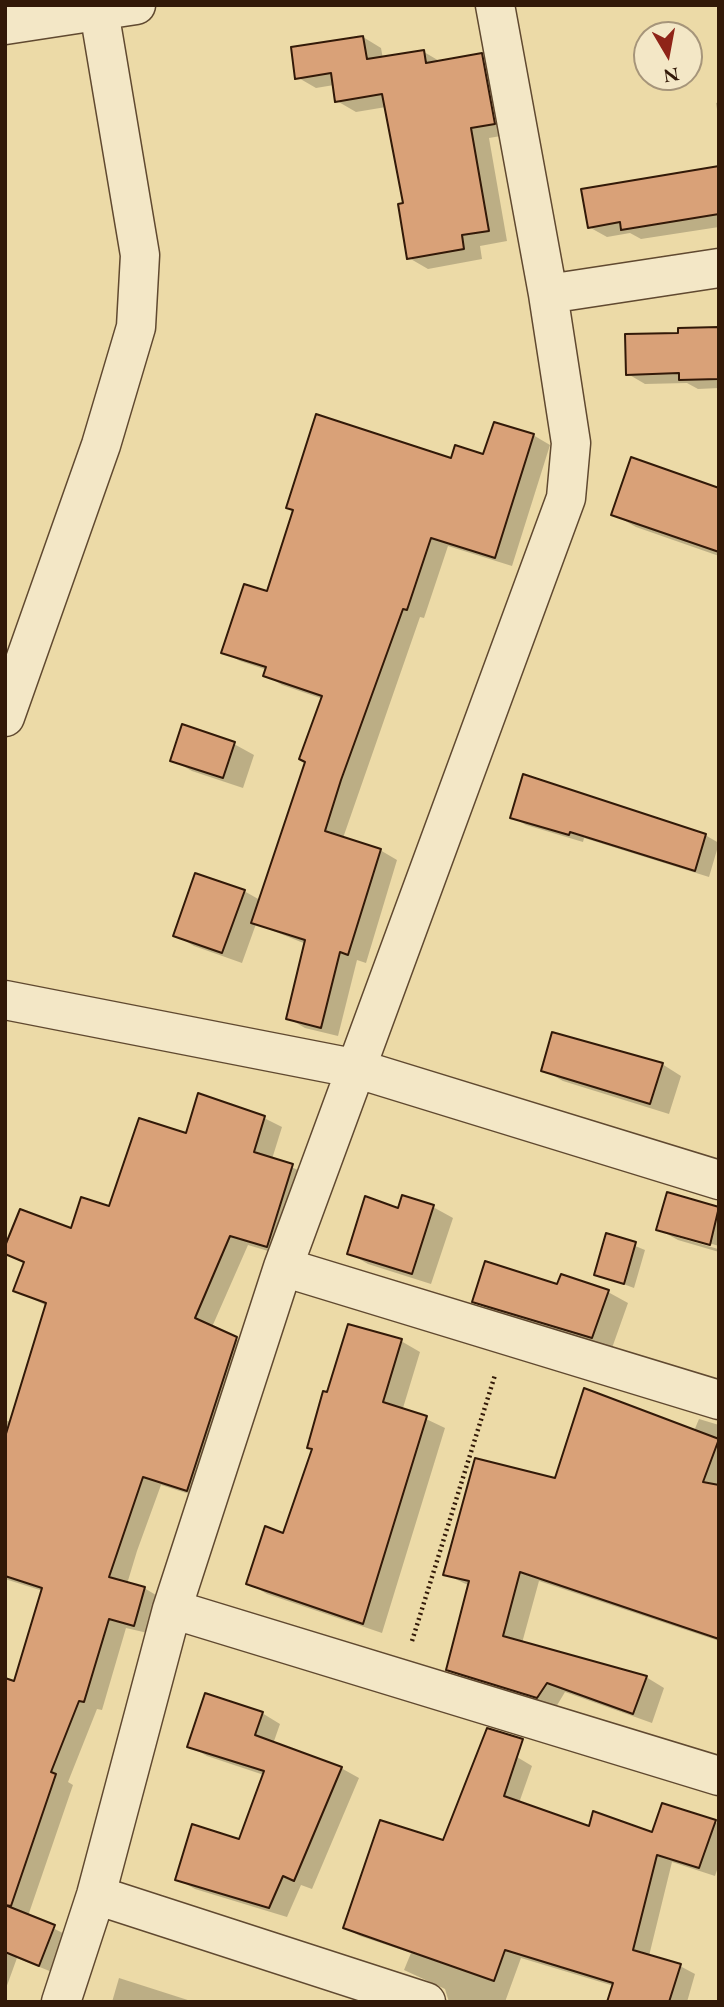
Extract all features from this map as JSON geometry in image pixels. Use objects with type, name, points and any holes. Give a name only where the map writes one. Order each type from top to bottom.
[{"type":"street","points":[[5,25],[98,8],[136,5]]},
{"type":"street","points":[[61,2002],[96,1895],[172,1609],[283,1267],[566,498],[571,443],[548,293],[495,5]]},
{"type":"street","points":[[5,717],[101,445],[136,327],[140,255],[98,8]]},
{"type":"street","points":[[548,293],[719,268]]},
{"type":"street","points":[[5,1000],[358,1069],[719,1180]]},
{"type":"street","points":[[283,1267],[507,1338],[719,1400]]},
{"type":"street","points":[[172,1609],[719,1776]]},
{"type":"street","points":[[96,1895],[426,2002]]},
{"type":"path","points":[[401,1677],[507,1338]]},
{"type":"building","points":[[363,36],[367,59],[424,50],[426,63],[482,53],[495,124],[471,128],[489,231],[462,235],[464,249],[407,259],[398,204],[403,203],[382,94],[335,102],[331,73],[295,79],[291,47]]},
{"type":"building","points":[[719,166],[719,214],[621,230],[620,222],[588,228],[581,189]]},
{"type":"building","points":[[719,327],[719,379],[679,380],[679,373],[626,375],[625,334],[678,333],[678,328]]},
{"type":"building","points":[[316,414],[451,458],[455,445],[483,454],[494,422],[534,434],[495,558],[431,538],[407,610],[403,609],[341,780],[325,831],[381,849],[348,955],[340,952],[321,1028],[286,1019],[305,940],[251,923],[305,762],[299,759],[322,696],[263,676],[266,667],[221,653],[244,584],[267,591],[293,510],[286,508]]},
{"type":"building","points":[[631,457],[719,488],[719,552],[611,515]]},
{"type":"building","points":[[182,724],[235,742],[223,778],[170,761]]},
{"type":"building","points":[[523,774],[706,834],[695,871],[570,832],[569,835],[510,818]]},
{"type":"building","points":[[195,873],[245,890],[222,953],[173,936]]},
{"type":"building","points":[[552,1032],[663,1063],[650,1104],[541,1071]]},
{"type":"building","points":[[198,1093],[265,1116],[254,1152],[293,1164],[267,1247],[230,1236],[195,1318],[237,1337],[187,1491],[143,1477],[109,1577],[145,1587],[134,1626],[109,1619],[84,1702],[79,1701],[51,1772],[56,1774],[11,1906],[5,1905],[5,1678],[14,1681],[42,1588],[5,1576],[5,1437],[46,1303],[13,1291],[24,1262],[5,1254],[5,1246],[20,1209],[71,1228],[81,1197],[109,1206],[139,1118],[186,1133]]},
{"type":"building","points":[[667,1192],[719,1207],[710,1245],[656,1230]]},
{"type":"building","points":[[402,1195],[434,1205],[412,1274],[347,1254],[365,1196],[398,1208]]},
{"type":"building","points":[[606,1233],[636,1242],[624,1284],[594,1275]]},
{"type":"building","points":[[485,1261],[557,1284],[561,1274],[609,1290],[592,1338],[472,1302]]},
{"type":"building","points":[[348,1324],[402,1339],[383,1402],[427,1416],[363,1624],[246,1584],[265,1526],[283,1533],[312,1449],[307,1448],[323,1391],[327,1392]]},
{"type":"building","points":[[584,1388],[719,1439],[703,1482],[719,1485],[719,1639],[520,1572],[503,1636],[647,1676],[633,1714],[547,1683],[537,1698],[446,1670],[469,1581],[443,1575],[475,1458],[555,1478]]},
{"type":"building","points":[[205,1693],[263,1712],[255,1735],[342,1767],[294,1881],[283,1876],[269,1908],[175,1880],[192,1824],[239,1839],[264,1771],[187,1747]]},
{"type":"building","points":[[487,1728],[523,1739],[504,1796],[589,1826],[593,1811],[652,1832],[662,1803],[716,1820],[699,1868],[657,1855],[633,1950],[681,1964],[669,2002],[607,2002],[613,1983],[505,1950],[494,1981],[343,1928],[380,1820],[443,1840]]},
{"type":"building","points":[[5,1905],[55,1925],[39,1966],[5,1952]]}]
